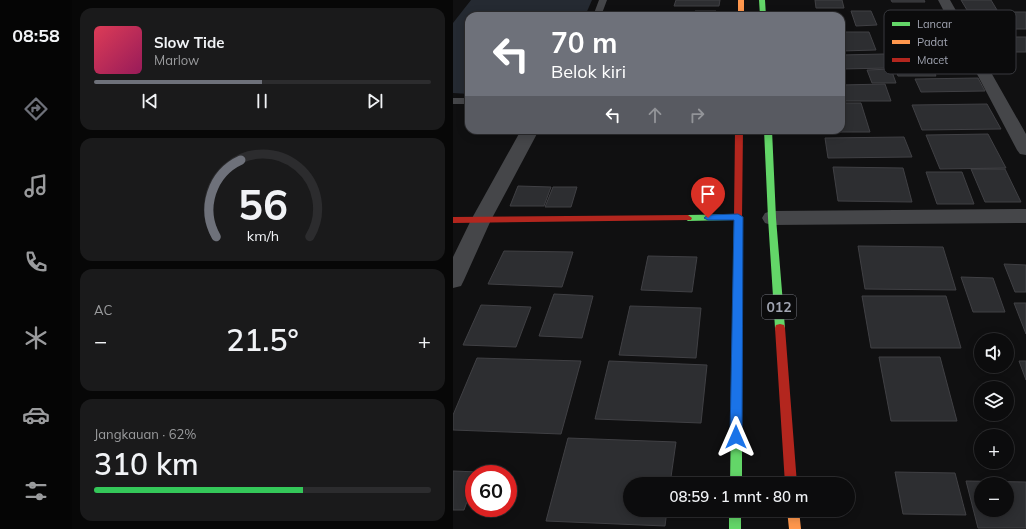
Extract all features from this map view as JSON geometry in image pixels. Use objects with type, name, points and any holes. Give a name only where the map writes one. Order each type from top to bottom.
[{"type":"main road","points":[[741,0],[741,12]]},
{"type":"main road","points":[[762,0],[763,12]]},
{"type":"main road","points":[[736,477],[739,134]]},
{"type":"main road","name":"012","points":[[768,134],[772,218],[790,477]]},
{"type":"main road","points":[[453,220],[738,217]]},
{"type":"main road","points":[[735,517],[735,529]]},
{"type":"main road","points":[[794,517],[795,529]]},
{"type":"street","points":[[944,0],[949,10]]},
{"type":"street","points":[[984,74],[1026,150]]},
{"type":"street","points":[[453,280],[481,220],[528,134]]},
{"type":"street","points":[[772,218],[1026,216]]},
{"type":"lane","points":[[598,12],[603,0]]},
{"type":"lane","points":[[453,101],[465,101]]},
{"type":"shaded area","points":[[471,0],[592,0],[587,12],[465,12],[465,94],[453,93],[453,23]]},
{"type":"building","points":[[676,0],[720,0],[719,6],[674,6]]},
{"type":"building","points":[[815,0],[842,0],[844,8],[816,8]]},
{"type":"building","points":[[891,0],[924,0],[925,2],[892,2]]},
{"type":"building","points":[[961,0],[991,0],[997,10],[967,10]]},
{"type":"building","points":[[695,11],[716,11],[716,12]]},
{"type":"building","points":[[851,11],[871,11],[877,25],[856,26]]},
{"type":"building","points":[[1016,12],[1026,12],[1026,29],[1016,29]]},
{"type":"building","points":[[845,32],[869,32],[876,50],[845,51]]},
{"type":"building","points":[[1016,37],[1026,37],[1026,52],[1016,52]]},
{"type":"building","points":[[884,54],[884,68],[845,69],[845,55]]},
{"type":"building","points":[[884,69],[884,74],[893,74],[896,83],[872,83],[867,70]]},
{"type":"building","points":[[897,74],[935,74],[936,76],[898,76]]},
{"type":"building","points":[[978,78],[985,91],[921,92],[915,79]]},
{"type":"building","points":[[885,84],[891,101],[845,101],[845,85]]},
{"type":"building","points":[[845,103],[861,103],[870,132],[845,132]]},
{"type":"building","points":[[987,104],[1001,129],[922,130],[912,105]]},
{"type":"building","points":[[988,134],[1006,168],[940,169],[926,135]]},
{"type":"building","points":[[904,137],[912,157],[828,158],[825,138]]},
{"type":"building","points":[[833,167],[903,168],[912,202],[838,201]]},
{"type":"building","points":[[971,169],[1005,169],[1021,202],[985,202]]},
{"type":"building","points":[[926,172],[962,172],[974,204],[937,204]]},
{"type":"building","points":[[518,186],[551,187],[544,206],[510,206]]},
{"type":"building","points":[[553,187],[577,187],[571,207],[545,207]]},
{"type":"building","points":[[858,246],[943,247],[956,290],[865,289]]},
{"type":"building","points":[[504,251],[573,252],[562,287],[488,284]]},
{"type":"building","points":[[648,256],[697,257],[692,292],[641,290]]},
{"type":"building","points":[[1004,264],[1026,265],[1026,292],[1015,292]]},
{"type":"building","points":[[961,277],[993,278],[1005,312],[973,312]]},
{"type":"building","points":[[554,294],[593,296],[582,338],[539,336]]},
{"type":"building","points":[[862,296],[946,296],[961,348],[871,348]]},
{"type":"building","points":[[1014,303],[1026,303],[1026,334]]},
{"type":"building","points":[[481,305],[531,307],[516,347],[463,345]]},
{"type":"building","points":[[630,306],[701,308],[696,358],[619,355]]},
{"type":"building","points":[[879,357],[940,357],[957,421],[891,421]]},
{"type":"building","points":[[477,358],[581,361],[561,434],[453,430],[453,415]]},
{"type":"building","points":[[609,361],[707,365],[701,423],[595,419]]},
{"type":"building","points":[[1019,361],[1026,361],[1026,380]]},
{"type":"building","points":[[568,438],[676,442],[671,477],[623,477],[623,517],[666,517],[665,526],[546,521]]},
{"type":"building","points":[[453,471],[465,471],[465,507],[464,510],[453,510]]},
{"type":"building","points":[[895,472],[955,473],[966,515],[903,514]]},
{"type":"building","points":[[966,481],[974,481],[974,512]]},
{"type":"building","points":[[1014,482],[1026,482],[1026,528],[978,528],[975,517],[1014,517]]},
{"type":"traffic: fast","points":[[762,0],[763,12]]},
{"type":"traffic: fast","points":[[768,134],[772,218],[780,328]]},
{"type":"traffic: fast","points":[[688,218],[738,217]]},
{"type":"traffic: fast","points":[[736,477],[738,218]]},
{"type":"traffic: fast","points":[[735,517],[735,529]]},
{"type":"traffic: slow","points":[[741,0],[741,12]]},
{"type":"traffic: slow","points":[[794,517],[795,529]]},
{"type":"traffic: jam","points":[[738,218],[739,134]]},
{"type":"traffic: jam","points":[[453,220],[688,218]]},
{"type":"traffic: jam","points":[[780,328],[791,477]]},
{"type":"route","points":[[708,218],[738,217],[736,437]]}]
